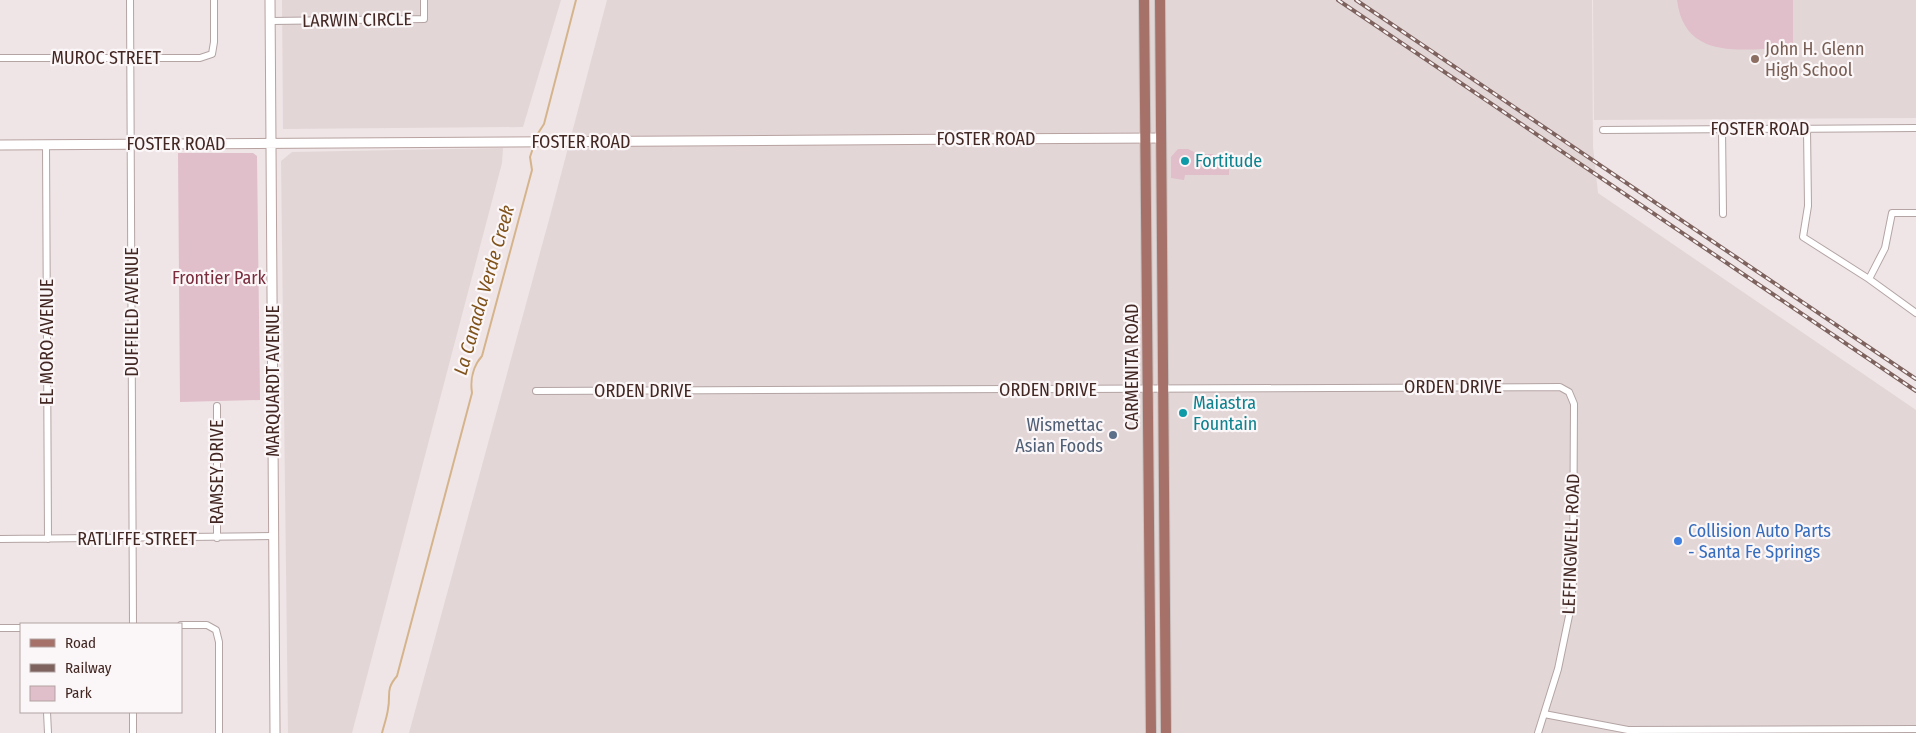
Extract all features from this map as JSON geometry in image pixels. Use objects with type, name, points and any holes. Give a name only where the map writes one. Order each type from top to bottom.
[{"type":"main road","name":"CARMENITA ROAD","points":[[1144,0],[1150,733]]},
{"type":"main road","name":"CARMENITA ROAD","points":[[1160,0],[1166,733]]},
{"type":"main road","points":[[1150,590],[1165,591]]},
{"type":"street","name":"DUFFIELD AVENUE","points":[[130,0],[133,623]]},
{"type":"street","name":"MUROC STREET","points":[[0,58],[200,58],[212,54],[214,42],[214,0]]},
{"type":"street","name":"MARQUARDT AVENUE","points":[[270,0],[275,733]]},
{"type":"street","name":"LARWIN CIRCLE","points":[[271,21],[424,19],[424,0]]},
{"type":"street","name":"FOSTER ROAD","points":[[1603,130],[1916,128]]},
{"type":"street","points":[[1807,129],[1808,206],[1802,238],[1869,279],[1916,313]]},
{"type":"street","points":[[1722,130],[1722,214]]},
{"type":"street","name":"FOSTER ROAD","points":[[0,145],[1161,138]]},
{"type":"street","name":"EL MORO AVENUE","points":[[46,145],[48,538]]},
{"type":"street","points":[[1869,279],[1885,248],[1892,213],[1916,213]]},
{"type":"street","name":"ORDEN DRIVE","points":[[536,391],[1560,387]]},
{"type":"street","name":"LEFFINGWELL ROAD","points":[[1538,733],[1564,649],[1573,582],[1574,404],[1569,392],[1560,387]]},
{"type":"street","name":"RAMSEY DRIVE","points":[[217,406],[217,538]]},
{"type":"street","name":"RATLIFFE STREET","points":[[0,539],[274,536]]},
{"type":"street","points":[[182,625],[207,625],[216,630],[219,642],[219,733]]},
{"type":"street","points":[[0,628],[20,628]]},
{"type":"street","points":[[47,713],[48,733]]},
{"type":"street","points":[[133,713],[133,733]]},
{"type":"street","points":[[1544,714],[1628,730],[1916,730]]},
{"type":"shaded area","points":[[282,0],[561,0],[523,127],[283,129]]},
{"type":"shaded area","points":[[607,0],[1592,0],[1593,147],[1598,193],[1916,410],[1916,733],[409,733]]},
{"type":"shaded area","name":"John H. Glenn High School","points":[[1593,0],[1916,0],[1916,118],[1594,120]]},
{"type":"shaded area","points":[[503,148],[502,163],[352,733],[288,733],[281,161],[292,152]]},
{"type":"green space","points":[[1677,0],[1793,0],[1793,48],[1737,49],[1720,48],[1705,43],[1692,34],[1682,20]]},
{"type":"green space","points":[[1178,149],[1188,149],[1198,154],[1214,154],[1229,166],[1229,175],[1185,175],[1184,180],[1171,178],[1171,157]]},
{"type":"green space","name":"Frontier Park","points":[[178,153],[253,153],[257,156],[260,400],[180,402]]},
{"type":"waterway","name":"La Canada Verde Creek","points":[[535,138],[544,124],[576,0]]},
{"type":"waterway","name":"La Canada Verde Creek","points":[[382,733],[388,712],[391,685],[397,676],[472,393],[473,373],[476,364],[482,356],[532,170],[530,157],[534,145]]},
{"type":"railway","points":[[1338,0],[1916,391]]},
{"type":"railway","points":[[1356,0],[1916,379]]},
{"type":"place","name":"John H. Glenn High School","points":[[1755,59]]},
{"type":"place","name":"Fortitude","points":[[1185,161]]},
{"type":"place","name":"Maiastra Fountain","points":[[1183,413]]},
{"type":"place","name":"Wismettac Asian Foods","points":[[1113,435]]},
{"type":"place","name":"Collision Auto Parts - Santa Fe Springs","points":[[1678,541]]}]
